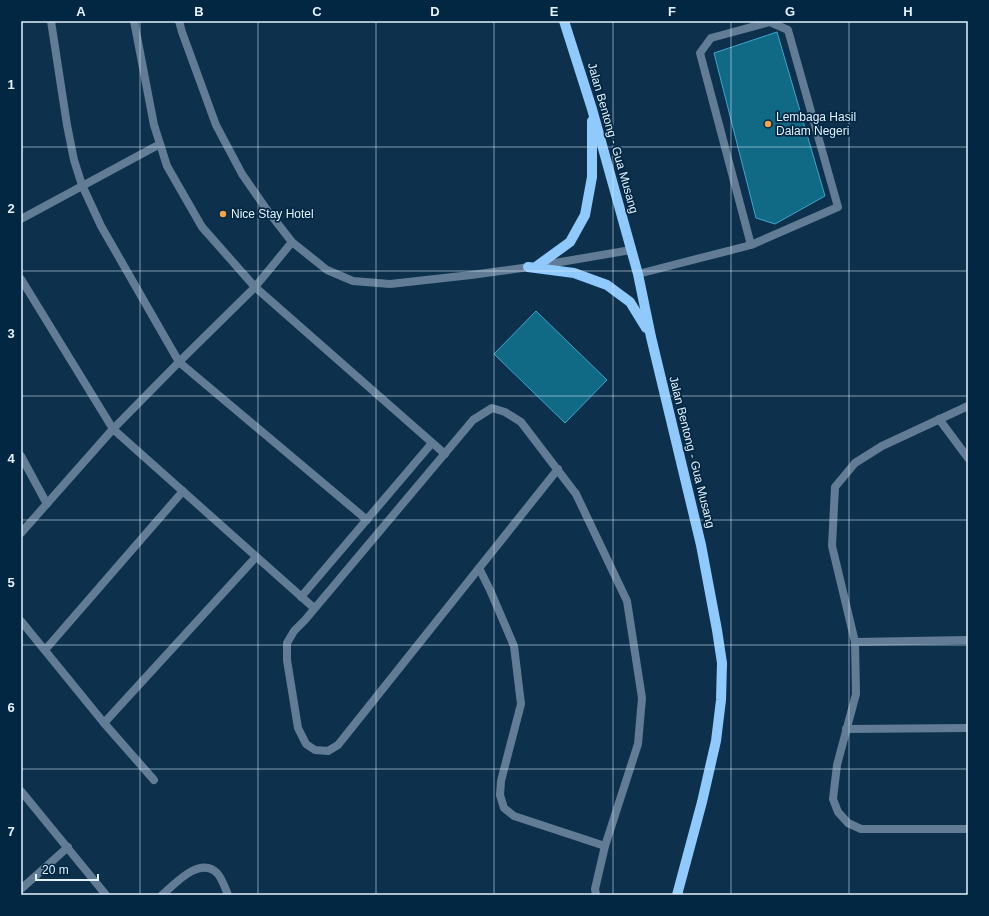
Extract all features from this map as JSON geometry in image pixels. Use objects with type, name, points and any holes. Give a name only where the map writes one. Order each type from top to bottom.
[{"type":"main road","name":"Jalan Bentong - Gua Musang","points":[[564,21],[592,109],[638,274],[651,336],[701,545],[722,663],[721,700],[716,742],[702,802],[677,895]]},
{"type":"main road","points":[[532,266],[570,242],[585,215],[592,177],[592,109]]},
{"type":"main road","points":[[532,266],[574,273],[607,285],[630,302],[651,336]]},
{"type":"street","points":[[51,21],[67,125],[74,160],[82,185],[101,226],[178,362],[367,520]]},
{"type":"street","points":[[134,21],[154,125],[167,166],[202,227],[255,287],[445,454]]},
{"type":"street","points":[[179,21],[216,125],[242,174],[292,242],[327,270],[353,282],[390,284],[471,275],[631,250]]},
{"type":"street","points":[[638,274],[751,246],[838,207],[788,30],[770,22],[711,38],[700,53],[751,246]]},
{"type":"street","points":[[21,218],[160,144]]},
{"type":"street","points":[[21,533],[113,430],[178,362],[255,287],[292,242]]},
{"type":"street","points":[[21,279],[113,430],[314,608]]},
{"type":"street","points":[[968,406],[882,446],[855,463],[835,487],[832,546],[855,642],[856,694],[837,765],[833,799],[838,812],[848,823],[861,829],[968,829]]},
{"type":"street","points":[[558,469],[338,745],[328,751],[315,750],[306,744],[298,728],[286,660],[287,643],[294,631],[473,420],[492,408],[505,412],[521,422],[558,469],[576,494],[627,601],[642,698],[638,744],[605,846],[595,889],[596,895]]},
{"type":"street","points":[[939,419],[968,458]]},
{"type":"street","points":[[301,596],[432,443]]},
{"type":"street","points":[[21,456],[47,504]]},
{"type":"street","points":[[45,650],[183,491]]},
{"type":"street","points":[[104,723],[256,557]]},
{"type":"street","points":[[479,568],[514,646],[521,704],[501,781],[500,795],[504,808],[514,816],[605,846]]},
{"type":"street","points":[[21,621],[104,723],[154,780]]},
{"type":"street","points":[[855,642],[968,640]]},
{"type":"street","points":[[846,729],[968,728]]},
{"type":"street","points":[[21,791],[106,895]]},
{"type":"street","points":[[21,889],[68,847]]},
{"type":"street","points":[[162,895],[186,874],[196,869],[208,868],[217,873],[228,895]]},
{"type":"building","name":"Lembaga Hasil Dalam Negeri","points":[[777,32],[825,196],[775,224],[756,218],[714,53]]},
{"type":"building","points":[[536,311],[607,380],[565,423],[494,354]]},
{"type":"place","name":"Lembaga Hasil Dalam Negeri","points":[[768,124]]},
{"type":"place","name":"Nice Stay Hotel","points":[[223,214]]}]
